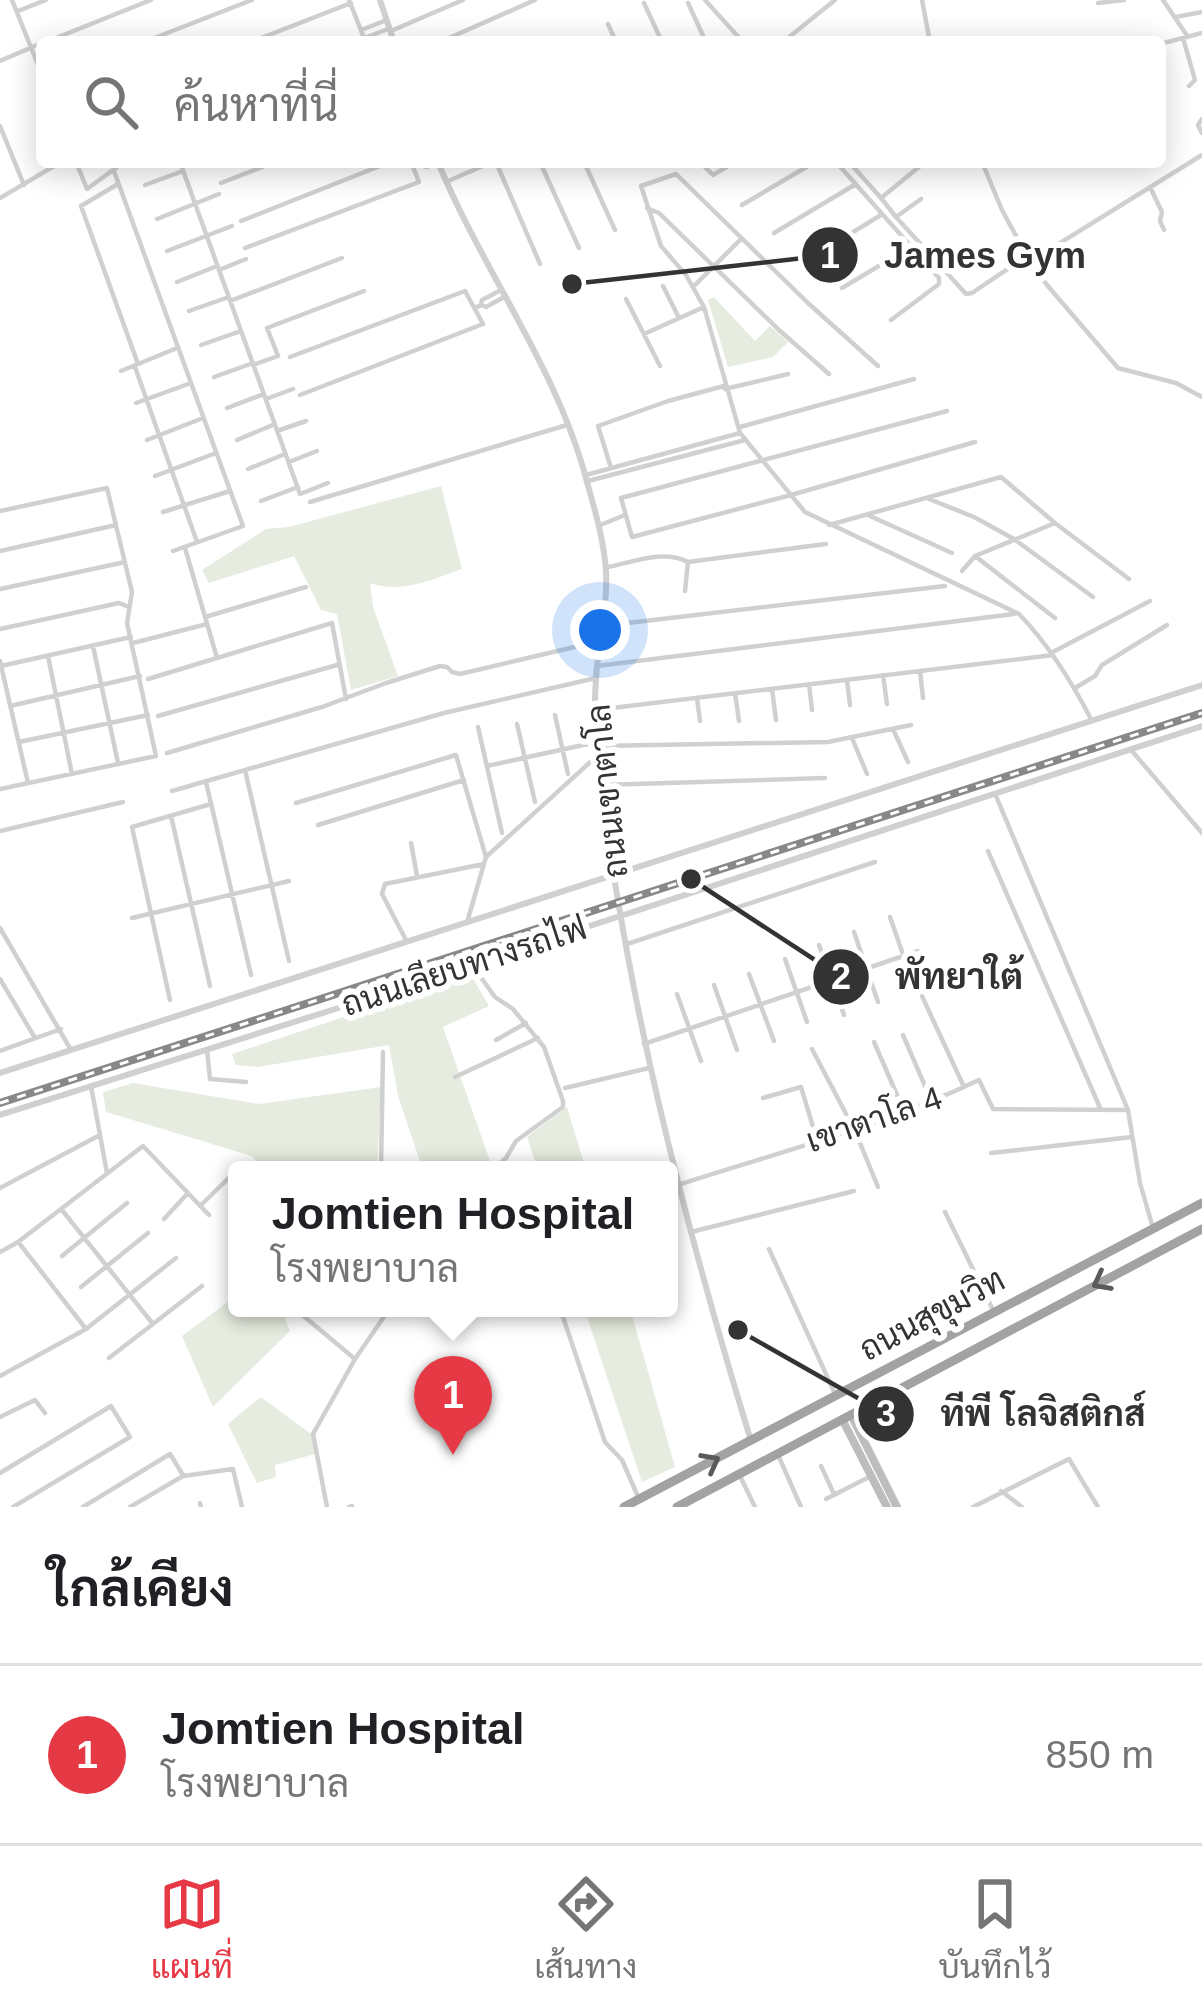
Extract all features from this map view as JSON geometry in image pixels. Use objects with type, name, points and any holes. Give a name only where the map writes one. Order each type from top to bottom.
[{"type":"highway","name":"ถนนสุขุมวิท","points":[[624,1507],[1202,1202]]},
{"type":"highway","name":"ถนนสุขุมวิท","points":[[677,1507],[1202,1228]]},
{"type":"highway","points":[[836,1396],[847,1417]]},
{"type":"highway","points":[[751,1441],[761,1462]]},
{"type":"main road","points":[[847,1417],[887,1507]]},
{"type":"main road","points":[[847,1417],[897,1507]]},
{"type":"street","points":[[12,0],[36,60]]},
{"type":"street","points":[[17,11],[46,0]]},
{"type":"street","points":[[61,36],[151,0]]},
{"type":"street","points":[[159,36],[252,0]]},
{"type":"street","points":[[380,0],[392,36]]},
{"type":"street","points":[[266,36],[350,2],[362,34],[463,0]]},
{"type":"street","points":[[454,36],[535,0]]},
{"type":"street","points":[[705,0],[738,36]]},
{"type":"street","points":[[790,36],[835,0]]},
{"type":"street","points":[[922,0],[929,36]]},
{"type":"street","points":[[1098,3],[1124,0]]},
{"type":"street","points":[[1162,0],[1185,38],[1196,80],[1189,86]]},
{"type":"street","points":[[644,3],[659,36]]},
{"type":"street","points":[[688,3],[703,36]]},
{"type":"street","points":[[1176,17],[1202,12]]},
{"type":"street","points":[[608,24],[613,36]]},
{"type":"street","points":[[1166,43],[1202,33]]},
{"type":"street","points":[[0,61],[36,46]]},
{"type":"street","points":[[1202,118],[1198,125],[1202,134]]},
{"type":"street","points":[[0,126],[24,185]]},
{"type":"street","points":[[854,168],[966,294],[1202,154]]},
{"type":"street","points":[[0,198],[52,168]]},
{"type":"street","points":[[78,168],[87,189],[116,168]]},
{"type":"street","points":[[182,168],[300,494],[328,483]]},
{"type":"street","points":[[221,183],[260,168]]},
{"type":"street","points":[[241,221],[375,168]]},
{"type":"street","points":[[245,248],[418,182],[417,168]]},
{"type":"street","name":"ถนนเขาตาโล","points":[[440,168],[567,424],[597,522],[606,567],[596,678],[597,747],[644,1044],[671,1161]]},
{"type":"street","points":[[446,182],[480,168]]},
{"type":"street","points":[[497,168],[540,264]]},
{"type":"street","points":[[543,168],[579,248]]},
{"type":"street","points":[[587,168],[615,230]]},
{"type":"street","points":[[742,205],[805,168]]},
{"type":"street","points":[[841,168],[939,278],[939,284],[891,320]]},
{"type":"street","points":[[880,199],[918,168]]},
{"type":"street","points":[[984,168],[1002,210],[1047,285],[1118,368],[1176,383],[1202,397]]},
{"type":"street","points":[[145,185],[183,171]]},
{"type":"street","points":[[111,172],[243,526],[173,551]]},
{"type":"street","points":[[878,366],[676,174],[641,185],[661,246],[704,307],[739,430],[791,496],[805,512],[829,525],[1019,614],[1052,654],[1092,721]]},
{"type":"street","points":[[774,233],[856,184]]},
{"type":"street","points":[[116,185],[81,206],[197,542]]},
{"type":"street","points":[[1150,187],[1162,212],[1164,230]]},
{"type":"street","points":[[157,219],[219,194]]},
{"type":"street","points":[[896,217],[921,199]]},
{"type":"street","points":[[647,208],[659,213],[829,374]]},
{"type":"street","points":[[804,262],[882,214]]},
{"type":"street","points":[[167,251],[232,226]]},
{"type":"street","points":[[694,287],[741,239]]},
{"type":"street","points":[[842,288],[911,247]]},
{"type":"street","points":[[189,311],[342,258]]},
{"type":"street","points":[[177,282],[246,259]]},
{"type":"street","points":[[663,286],[679,318]]},
{"type":"street","points":[[290,357],[465,291],[478,306],[483,324],[301,395]]},
{"type":"street","points":[[214,377],[278,356],[267,328],[364,292]]},
{"type":"street","points":[[478,306],[503,293]]},
{"type":"street","points":[[626,298],[660,366]]},
{"type":"street","points":[[644,334],[704,307]]},
{"type":"street","points":[[201,345],[241,331]]},
{"type":"street","points":[[122,371],[178,347]]},
{"type":"street","points":[[611,468],[598,426],[668,400],[788,374]]},
{"type":"street","points":[[586,478],[914,379]]},
{"type":"street","points":[[136,404],[191,383]]},
{"type":"street","points":[[227,408],[292,389]]},
{"type":"street","points":[[947,411],[621,498],[632,537],[975,442]]},
{"type":"street","points":[[147,440],[203,418]]},
{"type":"street","points":[[237,440],[306,421]]},
{"type":"street","points":[[310,502],[567,424]]},
{"type":"street","points":[[586,478],[746,440]]},
{"type":"street","points":[[289,462],[317,451]]},
{"type":"street","points":[[155,476],[216,453]]},
{"type":"street","points":[[248,469],[286,454]]},
{"type":"street","points":[[829,525],[1001,478],[1129,579]]},
{"type":"street","points":[[261,501],[298,487]]},
{"type":"street","points":[[0,511],[107,488],[131,592],[127,623],[156,756],[0,789]]},
{"type":"street","points":[[163,512],[230,491]]},
{"type":"street","points":[[928,498],[1014,539],[1093,597]]},
{"type":"street","points":[[597,522],[625,514]]},
{"type":"street","points":[[869,515],[952,553]]},
{"type":"street","points":[[962,571],[975,556],[1055,523]]},
{"type":"street","points":[[0,551],[116,524]]},
{"type":"street","points":[[606,567],[675,555],[688,562],[826,544]]},
{"type":"street","points":[[184,547],[217,658]]},
{"type":"street","points":[[975,556],[1054,619]]},
{"type":"street","points":[[0,589],[125,562]]},
{"type":"street","points":[[685,591],[688,562]]},
{"type":"street","points":[[602,626],[945,586]]},
{"type":"street","points":[[28,783],[1,664],[132,640],[306,587]]},
{"type":"street","points":[[595,710],[1052,654],[1150,601]]},
{"type":"street","points":[[0,628],[119,603],[129,607]]},
{"type":"street","points":[[597,666],[1019,614]]},
{"type":"street","points":[[148,679],[332,622],[346,700]]},
{"type":"street","points":[[1075,688],[1102,665],[1167,625]]},
{"type":"street","points":[[167,753],[346,700],[440,666],[460,674],[601,641]]},
{"type":"street","points":[[93,646],[118,764]]},
{"type":"street","points":[[48,656],[72,774]]},
{"type":"street","points":[[158,716],[339,664]]},
{"type":"street","points":[[920,671],[922,698]]},
{"type":"street","points":[[883,675],[886,704]]},
{"type":"street","points":[[10,706],[140,676]]},
{"type":"street","points":[[172,791],[444,713],[596,678]]},
{"type":"street","points":[[848,680],[850,705]]},
{"type":"street","points":[[809,684],[812,710]]},
{"type":"street","name":"ถนนเลียบทางรถไฟ","points":[[0,1073],[1202,685]]},
{"type":"street","points":[[772,689],[776,720]]},
{"type":"street","points":[[735,693],[739,721]]},
{"type":"street","points":[[697,698],[700,721]]},
{"type":"street","points":[[19,742],[148,715]]},
{"type":"street","points":[[555,715],[568,774]]},
{"type":"street","points":[[518,724],[536,802]]},
{"type":"street","points":[[487,766],[563,749],[828,742],[911,724]]},
{"type":"street","points":[[478,727],[502,833]]},
{"type":"street","name":"ถนนเลียบทางรถไฟ","points":[[0,1115],[1202,727]]},
{"type":"street","points":[[893,728],[908,762]]},
{"type":"street","points":[[851,738],[867,774]]},
{"type":"street","points":[[467,923],[485,861],[597,747]]},
{"type":"street","points":[[1131,749],[1202,833]]},
{"type":"street","points":[[296,803],[456,755],[485,861]]},
{"type":"street","points":[[244,770],[289,961]]},
{"type":"street","points":[[602,785],[825,778]]},
{"type":"street","points":[[318,824],[464,780]]},
{"type":"street","points":[[206,781],[250,975]]},
{"type":"street","points":[[995,794],[1128,1110],[1153,1228]]},
{"type":"street","points":[[0,831],[123,802]]},
{"type":"street","points":[[170,1000],[132,826],[211,805]]},
{"type":"street","points":[[171,816],[210,986]]},
{"type":"street","points":[[410,843],[418,876]]},
{"type":"street","points":[[988,851],[1102,1111]]},
{"type":"street","points":[[406,942],[382,894],[385,884],[485,861]]},
{"type":"street","points":[[628,944],[875,862]]},
{"type":"street","points":[[132,918],[289,881]]},
{"type":"street","points":[[890,917],[915,989]]},
{"type":"street","points":[[0,928],[71,1050]]},
{"type":"street","points":[[854,932],[878,1002]]},
{"type":"street","points":[[820,945],[844,1015]]},
{"type":"street","points":[[644,1044],[918,951]]},
{"type":"street","points":[[785,958],[807,1022]]},
{"type":"street","points":[[471,964],[495,997],[513,1009],[544,1047],[563,1107],[516,1141],[503,1161]]},
{"type":"street","points":[[749,974],[774,1041]]},
{"type":"street","points":[[0,979],[35,1038]]},
{"type":"street","points":[[714,985],[737,1050]]},
{"type":"street","points":[[677,994],[701,1060]]},
{"type":"street","points":[[922,996],[964,1087]]},
{"type":"street","points":[[496,1040],[526,1023]]},
{"type":"street","points":[[0,1051],[61,1030]]},
{"type":"street","points":[[903,1035],[931,1100]]},
{"type":"street","points":[[455,1076],[538,1038]]},
{"type":"street","points":[[874,1042],[904,1111]]},
{"type":"street","points":[[812,1049],[878,1187]]},
{"type":"street","points":[[207,1050],[210,1079],[246,1082]]},
{"type":"street","points":[[381,1161],[383,1052]]},
{"type":"street","points":[[565,1088],[649,1068]]},
{"type":"street","name":"เขาตาโล 4","points":[[678,1185],[855,1131],[979,1080],[993,1109],[1128,1110]]},
{"type":"street","points":[[91,1086],[107,1173]]},
{"type":"street","points":[[764,1098],[801,1087],[817,1140]]},
{"type":"street","points":[[0,1188],[100,1135]]},
{"type":"street","points":[[991,1153],[1132,1137]]},
{"type":"street","points":[[0,1252],[143,1146],[209,1215]]},
{"type":"street","points":[[200,1206],[228,1179]]},
{"type":"street","name":"ถนนเขาตาโล","points":[[678,1189],[751,1441]]},
{"type":"street","points":[[690,1232],[854,1191]]},
{"type":"street","points":[[164,1219],[188,1193]]},
{"type":"street","points":[[62,1256],[127,1203]]},
{"type":"street","points":[[62,1210],[153,1324]]},
{"type":"street","points":[[945,1212],[994,1312]]},
{"type":"street","points":[[81,1287],[148,1233]]},
{"type":"street","points":[[18,1242],[86,1329]]},
{"type":"street","points":[[769,1249],[836,1396]]},
{"type":"street","points":[[0,1376],[86,1329],[176,1258]]},
{"type":"street","points":[[109,1358],[202,1286]]},
{"type":"street","points":[[307,1317],[355,1359]]},
{"type":"street","points":[[327,1507],[313,1434],[384,1317]]},
{"type":"street","points":[[563,1317],[605,1442],[622,1460],[639,1499]]},
{"type":"street","points":[[0,1417],[32,1400],[45,1413]]},
{"type":"street","points":[[0,1473],[111,1406],[130,1437],[13,1507]]},
{"type":"street","points":[[82,1507],[170,1454],[183,1476]]},
{"type":"street","points":[[777,1454],[801,1507]]},
{"type":"street","points":[[974,1507],[1070,1459],[1098,1507]]},
{"type":"street","points":[[821,1466],[834,1494]]},
{"type":"street","points":[[130,1507],[183,1476],[233,1469],[242,1507]]},
{"type":"street","points":[[740,1474],[754,1507]]},
{"type":"street","points":[[826,1499],[871,1476]]},
{"type":"street","points":[[1001,1491],[1022,1507]]},
{"type":"shaded area","points":[[714,297],[755,341],[770,326],[788,342],[773,357],[728,367],[708,300]]},
{"type":"shaded area","points":[[441,486],[462,569],[405,586],[370,583],[373,607],[398,676],[351,690],[337,614],[321,610],[294,556],[209,583],[202,570],[266,529]]},
{"type":"shaded area","points":[[471,975],[489,1006],[443,1027],[490,1161],[420,1161],[398,1096],[389,1045],[258,1067],[236,1065],[232,1054]]},
{"type":"shaded area","points":[[133,1083],[259,1104],[381,1087],[377,1161],[256,1161],[106,1112],[103,1092]]},
{"type":"shaded area","points":[[567,1107],[583,1161],[535,1161],[527,1137]]},
{"type":"shaded area","points":[[228,1302],[228,1317],[285,1317],[290,1331],[213,1407],[182,1336]]},
{"type":"shaded area","points":[[587,1317],[633,1317],[675,1467],[642,1482]]},
{"type":"shaded area","points":[[261,1397],[311,1434],[315,1454],[275,1465],[276,1477],[257,1483],[228,1424]]},
{"type":"railway","points":[[0,1103],[1202,713]]},
{"type":"place","name":"James Gym","points":[[572,284]]},
{"type":"place","name":"พัทยาใต้","points":[[691,879]]},
{"type":"place","name":"ทีพี โลจิสติกส์","points":[[738,1330]]},
{"type":"place","name":"Jomtien Hospital","points":[[453,1455]]}]
